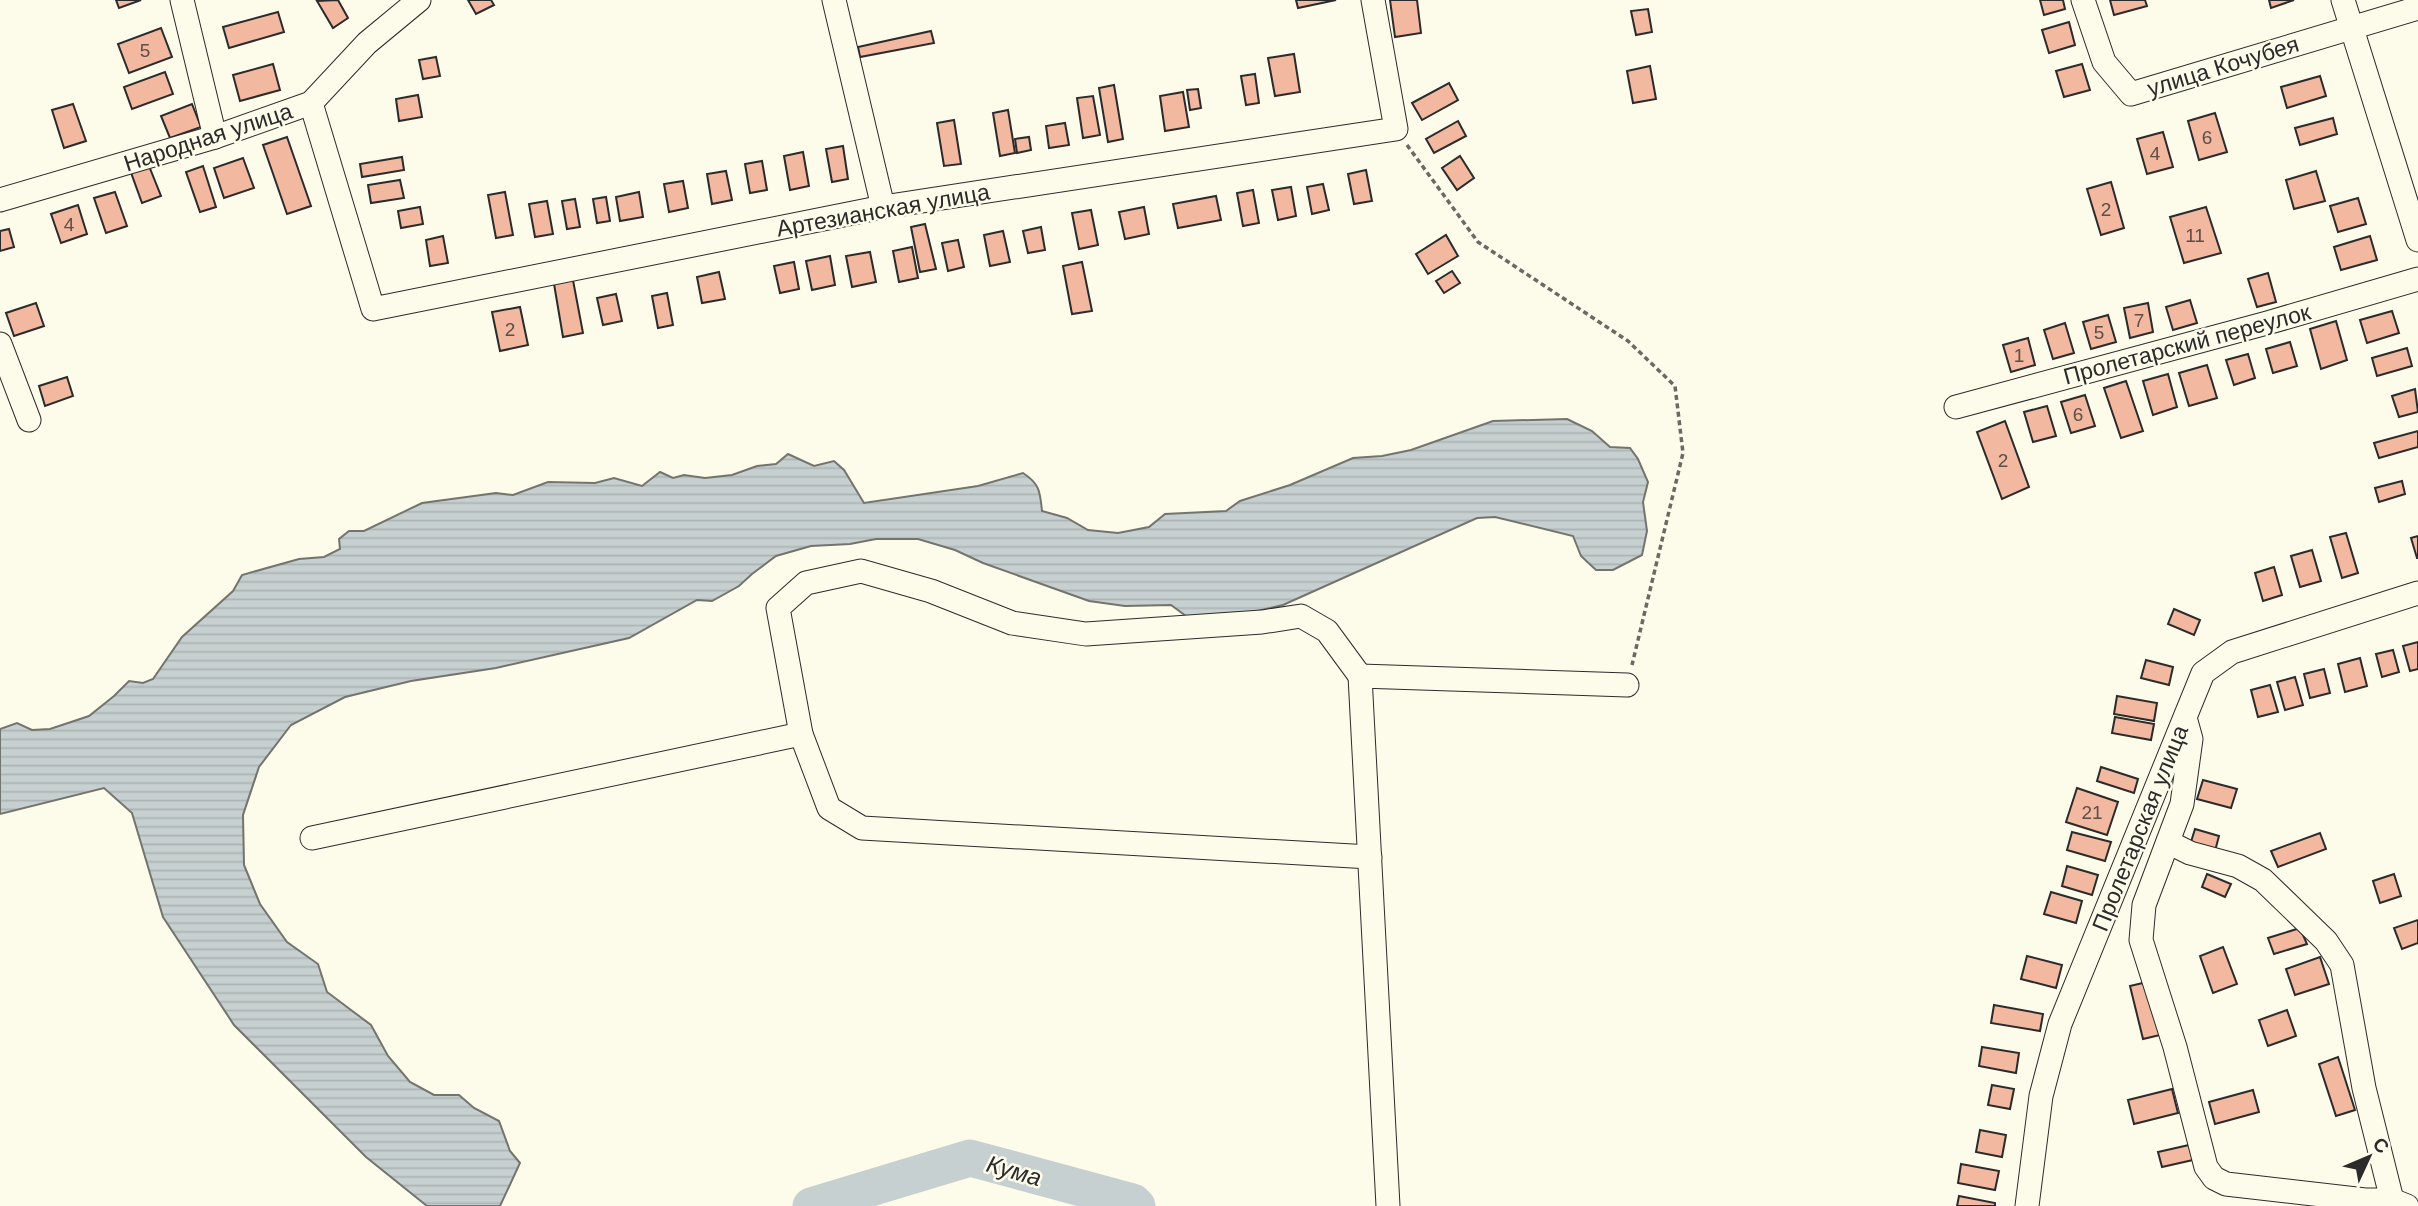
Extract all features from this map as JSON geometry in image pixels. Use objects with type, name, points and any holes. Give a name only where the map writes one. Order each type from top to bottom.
[{"type":"street","points":[[183,0],[215,137]]},
{"type":"street","name":"Народная улица","points":[[0,200],[215,137],[311,103],[367,43],[419,0]]},
{"type":"street","points":[[834,0],[883,206]]},
{"type":"street","points":[[1373,0],[1396,129]]},
{"type":"street","name":"улица Кочубея","points":[[2083,0],[2104,62],[2131,94],[2418,8]]},
{"type":"street","points":[[2343,0],[2418,240]]},
{"type":"street","name":"Артезианская улица","points":[[311,103],[373,309],[883,206],[1396,129]]},
{"type":"street","name":"Пролетарский переулок","points":[[1956,407],[2418,279]]},
{"type":"street","points":[[0,344],[29,420]]},
{"type":"street","points":[[1370,857],[862,828],[829,808],[801,734],[778,608],[806,583],[860,571],[931,591],[1012,623],[1086,634],[1262,622],[1301,616],[1327,631],[1360,676],[1370,857],[1388,1206]]},
{"type":"street","name":"Пролетарская улица","points":[[2026,1206],[2041,1096],[2060,1024],[2203,674],[2232,652],[2418,593]]},
{"type":"street","points":[[1360,676],[1627,685]]},
{"type":"street","points":[[2168,842],[2190,853],[2238,866],[2263,880],[2326,941],[2342,965],[2364,1088],[2399,1203],[2226,1184],[2214,1178],[2206,1167],[2175,1047],[2141,940],[2144,905],[2182,804],[2191,739],[2185,718]]},
{"type":"street","points":[[312,838],[801,734]]},
{"type":"path","points":[[1396,129],[1478,242],[1628,341],[1675,386],[1683,453],[1627,685]]},
{"type":"shaded area","points":[[1567,419],[1592,431],[1610,447],[1630,448],[1648,482],[1643,502],[1647,531],[1642,555],[1613,570],[1596,570],[1581,556],[1573,536],[1495,517],[1477,518],[1283,605],[1233,617],[1190,619],[1171,605],[1125,606],[1089,601],[983,563],[955,550],[918,539],[876,539],[850,544],[811,546],[776,556],[739,586],[712,601],[697,600],[629,638],[496,668],[411,681],[345,697],[291,725],[259,767],[243,815],[244,865],[260,904],[287,942],[318,964],[327,992],[371,1025],[388,1056],[410,1082],[434,1095],[459,1095],[474,1108],[499,1121],[510,1151],[520,1163],[500,1206],[427,1206],[366,1157],[234,1025],[163,917],[132,813],[104,788],[0,814],[0,729],[17,723],[32,730],[50,729],[89,716],[129,681],[143,683],[153,679],[182,637],[233,591],[242,575],[299,559],[324,557],[340,549],[339,539],[349,531],[364,531],[422,503],[496,493],[513,495],[548,482],[595,483],[614,478],[642,486],[660,472],[673,478],[684,475],[705,478],[732,475],[757,466],[776,464],[788,454],[814,466],[834,461],[844,470],[864,503],[978,486],[1023,473],[1038,489],[1042,511],[1067,518],[1088,530],[1118,533],[1149,527],[1165,514],[1226,511],[1240,501],[1290,485],[1353,458],[1411,450],[1493,421]]},
{"type":"building","points":[[116,0],[141,0],[119,8]]},
{"type":"building","points":[[338,0],[348,18],[333,28],[317,1]]},
{"type":"building","points":[[468,0],[491,0],[494,5],[476,14]]},
{"type":"building","points":[[1296,0],[1336,0],[1298,8]]},
{"type":"building","points":[[1390,0],[1417,0],[1421,33],[1395,37]]},
{"type":"building","points":[[2040,0],[2063,0],[2065,9],[2044,15]]},
{"type":"building","points":[[2110,0],[2145,0],[2147,6],[2114,15]]},
{"type":"building","points":[[2269,0],[2294,0],[2271,8]]},
{"type":"building","points":[[1648,9],[1652,32],[1636,35],[1631,11]]},
{"type":"building","points":[[278,12],[284,32],[229,48],[223,27]]},
{"type":"building","points":[[2069,22],[2075,45],[2049,53],[2042,30]]},
{"type":"building","points":[[161,28],[172,57],[129,73],[118,44]]},
{"type":"building","points":[[931,31],[934,43],[860,57],[858,47]]},
{"type":"building","points":[[1294,54],[1300,92],[1275,96],[1268,58]]},
{"type":"building","points":[[436,57],[440,76],[423,79],[419,60]]},
{"type":"building","points":[[273,64],[280,90],[240,101],[233,75]]},
{"type":"building","points":[[2082,64],[2090,90],[2064,97],[2056,71]]},
{"type":"building","points":[[1650,66],[1656,99],[1633,103],[1627,71]]},
{"type":"building","points":[[165,72],[173,94],[132,109],[124,87]]},
{"type":"building","points":[[1255,74],[1259,103],[1246,105],[1241,76]]},
{"type":"building","points":[[2320,76],[2326,96],[2287,108],[2281,87]]},
{"type":"building","points":[[1449,83],[1458,100],[1422,120],[1412,103]]},
{"type":"building","points":[[1114,85],[1123,139],[1108,142],[1099,88]]},
{"type":"building","points":[[1198,89],[1201,108],[1190,110],[1187,90]]},
{"type":"building","points":[[1183,92],[1189,127],[1165,131],[1160,96]]},
{"type":"building","points":[[418,95],[422,117],[399,121],[396,99]]},
{"type":"building","points":[[1093,96],[1100,135],[1083,138],[1077,98]]},
{"type":"building","points":[[73,104],[86,141],[64,148],[52,110]]},
{"type":"building","points":[[192,104],[201,127],[170,138],[161,116]]},
{"type":"building","points":[[1008,110],[1015,153],[1000,156],[993,113]]},
{"type":"building","points":[[2215,113],[2227,152],[2199,160],[2188,121]]},
{"type":"building","points":[[2333,118],[2337,134],[2300,145],[2295,128]]},
{"type":"building","points":[[954,120],[961,164],[944,166],[937,123]]},
{"type":"building","points":[[1458,121],[1466,136],[1434,153],[1426,139]]},
{"type":"building","points":[[1065,123],[1069,145],[1049,148],[1046,126]]},
{"type":"building","points":[[2163,132],[2173,167],[2147,174],[2137,139]]},
{"type":"building","points":[[287,137],[311,206],[287,214],[263,145]]},
{"type":"building","points":[[1029,137],[1031,150],[1017,153],[1015,139]]},
{"type":"building","points":[[843,146],[848,179],[832,182],[826,149]]},
{"type":"building","points":[[803,152],[809,186],[790,190],[784,156]]},
{"type":"building","points":[[1460,156],[1474,178],[1457,190],[1442,168]]},
{"type":"building","points":[[402,157],[404,170],[362,177],[360,164]]},
{"type":"building","points":[[243,158],[254,188],[224,198],[214,168]]},
{"type":"building","points":[[147,161],[161,196],[142,203],[129,167]]},
{"type":"building","points":[[762,161],[767,190],[750,193],[745,164]]},
{"type":"building","points":[[203,166],[216,207],[200,212],[186,172]]},
{"type":"building","points":[[1366,170],[1372,201],[1354,204],[1348,174]]},
{"type":"building","points":[[726,171],[732,200],[712,204],[707,174]]},
{"type":"building","points":[[2316,171],[2325,201],[2294,209],[2286,180]]},
{"type":"building","points":[[400,180],[404,198],[371,203],[368,185]]},
{"type":"building","points":[[683,181],[688,208],[669,212],[664,184]]},
{"type":"building","points":[[2111,182],[2124,228],[2101,235],[2087,189]]},
{"type":"building","points":[[1323,184],[1329,210],[1312,214],[1307,187]]},
{"type":"building","points":[[1291,187],[1296,216],[1278,220],[1272,190]]},
{"type":"building","points":[[1253,190],[1259,223],[1243,226],[1237,193]]},
{"type":"building","points":[[115,192],[127,226],[106,233],[94,198]]},
{"type":"building","points":[[505,192],[513,235],[496,238],[488,195]]},
{"type":"building","points":[[639,192],[643,217],[620,221],[616,197]]},
{"type":"building","points":[[1216,196],[1221,220],[1178,228],[1173,204]]},
{"type":"building","points":[[606,197],[610,221],[597,223],[593,199]]},
{"type":"building","points":[[2358,198],[2366,224],[2338,232],[2330,206]]},
{"type":"building","points":[[575,199],[580,227],[567,229],[562,201]]},
{"type":"building","points":[[547,201],[553,234],[535,237],[529,204]]},
{"type":"building","points":[[78,205],[87,234],[61,243],[51,214]]},
{"type":"building","points":[[420,207],[423,224],[401,228],[398,211]]},
{"type":"building","points":[[1144,207],[1149,234],[1125,239],[1119,212]]},
{"type":"building","points":[[2206,207],[2221,253],[2184,263],[2170,217]]},
{"type":"building","points":[[1091,210],[1098,245],[1079,249],[1072,213]]},
{"type":"building","points":[[925,224],[936,269],[920,272],[911,227]]},
{"type":"building","points":[[1041,227],[1045,250],[1028,253],[1023,231]]},
{"type":"building","points":[[9,229],[14,247],[0,251],[0,231]]},
{"type":"building","points":[[1003,231],[1010,262],[990,266],[984,235]]},
{"type":"building","points":[[1446,235],[1458,256],[1428,274],[1416,254]]},
{"type":"building","points":[[443,236],[448,263],[430,266],[426,240]]},
{"type":"building","points":[[2370,236],[2377,260],[2341,270],[2334,247]]},
{"type":"building","points":[[958,240],[964,267],[948,271],[942,243]]},
{"type":"building","points":[[912,247],[918,278],[899,282],[893,251]]},
{"type":"building","points":[[870,252],[876,282],[852,287],[846,256]]},
{"type":"building","points":[[830,256],[835,285],[812,290],[806,261]]},
{"type":"building","points":[[794,262],[799,289],[780,293],[774,266]]},
{"type":"building","points":[[1082,262],[1092,311],[1072,314],[1063,266]]},
{"type":"building","points":[[1452,271],[1460,283],[1444,293],[1436,281]]},
{"type":"building","points":[[719,272],[725,299],[702,303],[697,277]]},
{"type":"building","points":[[2268,273],[2276,302],[2257,307],[2248,279]]},
{"type":"building","points":[[572,275],[583,333],[563,337],[553,278]]},
{"type":"building","points":[[667,293],[673,325],[658,328],[652,296]]},
{"type":"building","points":[[616,294],[622,321],[603,325],[597,298]]},
{"type":"building","points":[[2190,300],[2197,323],[2173,330],[2166,307]]},
{"type":"building","points":[[36,303],[44,326],[14,336],[6,313]]},
{"type":"building","points":[[2148,303],[2153,332],[2130,338],[2124,308]]},
{"type":"building","points":[[520,307],[528,345],[500,351],[492,312]]},
{"type":"building","points":[[2392,311],[2399,333],[2367,343],[2360,320]]},
{"type":"building","points":[[2108,315],[2116,342],[2091,349],[2083,322]]},
{"type":"building","points":[[2336,321],[2347,360],[2321,369],[2310,329]]},
{"type":"building","points":[[2065,323],[2074,353],[2053,359],[2044,330]]},
{"type":"building","points":[[2028,338],[2035,365],[2011,372],[2003,345]]},
{"type":"building","points":[[2290,342],[2297,366],[2273,373],[2266,349]]},
{"type":"building","points":[[2407,348],[2412,366],[2377,376],[2372,358]]},
{"type":"building","points":[[2248,354],[2255,378],[2234,385],[2226,360]]},
{"type":"building","points":[[2207,365],[2217,398],[2189,406],[2179,373]]},
{"type":"building","points":[[2168,374],[2177,407],[2153,415],[2143,381]]},
{"type":"building","points":[[67,377],[73,396],[45,406],[39,386]]},
{"type":"building","points":[[2126,381],[2143,431],[2121,438],[2104,388]]},
{"type":"building","points":[[2415,389],[2418,412],[2399,417],[2392,396]]},
{"type":"building","points":[[2085,395],[2095,426],[2071,433],[2061,402]]},
{"type":"building","points":[[2047,406],[2056,436],[2033,442],[2024,412]]},
{"type":"building","points":[[2005,421],[2029,487],[2002,499],[1977,432]]},
{"type":"building","points":[[2418,431],[2418,447],[2379,458],[2374,443]]},
{"type":"building","points":[[2402,481],[2405,494],[2379,502],[2375,488]]},
{"type":"building","points":[[2346,533],[2358,573],[2342,578],[2330,537]]},
{"type":"building","points":[[2418,536],[2418,558],[2417,558],[2411,538]]},
{"type":"building","points":[[2312,550],[2321,581],[2300,587],[2291,556]]},
{"type":"building","points":[[2274,567],[2282,595],[2263,601],[2255,573]]},
{"type":"building","points":[[2174,609],[2200,620],[2194,635],[2168,624]]},
{"type":"building","points":[[2418,642],[2418,669],[2410,671],[2403,646]]},
{"type":"building","points":[[2393,650],[2399,672],[2382,677],[2376,654]]},
{"type":"building","points":[[2360,658],[2367,686],[2345,692],[2338,664]]},
{"type":"building","points":[[2146,660],[2173,667],[2169,685],[2141,678]]},
{"type":"building","points":[[2324,669],[2330,693],[2310,698],[2304,674]]},
{"type":"building","points":[[2295,677],[2303,705],[2285,710],[2277,682]]},
{"type":"building","points":[[2270,685],[2278,712],[2258,717],[2251,690]]},
{"type":"building","points":[[2117,696],[2157,703],[2154,721],[2114,714]]},
{"type":"building","points":[[2115,717],[2154,724],[2151,740],[2112,733]]},
{"type":"building","points":[[2101,767],[2138,779],[2134,793],[2097,781]]},
{"type":"building","points":[[2203,780],[2237,789],[2231,808],[2197,799]]},
{"type":"building","points":[[2077,788],[2118,802],[2107,835],[2066,822]]},
{"type":"building","points":[[2195,829],[2219,836],[2215,851],[2190,845]]},
{"type":"building","points":[[2072,832],[2111,842],[2105,861],[2067,850]]},
{"type":"building","points":[[2320,833],[2326,849],[2278,867],[2271,851]]},
{"type":"building","points":[[2067,866],[2098,875],[2092,895],[2062,886]]},
{"type":"building","points":[[2207,874],[2231,884],[2225,897],[2202,887]]},
{"type":"building","points":[[2394,874],[2401,896],[2380,903],[2373,881]]},
{"type":"building","points":[[2051,892],[2082,901],[2076,923],[2044,914]]},
{"type":"building","points":[[2418,920],[2418,943],[2402,949],[2394,928]]},
{"type":"building","points":[[2300,928],[2307,944],[2274,954],[2268,938]]},
{"type":"building","points":[[2223,947],[2237,984],[2213,993],[2200,956]]},
{"type":"building","points":[[2027,956],[2062,965],[2056,988],[2021,979]]},
{"type":"building","points":[[2320,957],[2329,984],[2295,995],[2286,969]]},
{"type":"building","points":[[2147,982],[2160,1035],[2143,1039],[2130,986]]},
{"type":"building","points":[[1994,1005],[2043,1014],[2040,1031],[1991,1023]]},
{"type":"building","points":[[2287,1010],[2296,1036],[2268,1046],[2259,1020]]},
{"type":"building","points":[[1982,1047],[2019,1053],[2016,1073],[1979,1066]]},
{"type":"building","points":[[2338,1057],[2355,1110],[2336,1116],[2319,1064]]},
{"type":"building","points":[[1992,1085],[2014,1089],[2010,1109],[1988,1105]]},
{"type":"building","points":[[2172,1089],[2178,1113],[2134,1124],[2128,1100]]},
{"type":"building","points":[[2253,1090],[2259,1112],[2215,1124],[2209,1102]]},
{"type":"building","points":[[1980,1130],[2006,1135],[2002,1157],[1976,1152]]},
{"type":"building","points":[[2189,1145],[2193,1160],[2162,1167],[2158,1152]]},
{"type":"building","points":[[1961,1164],[1999,1171],[1995,1190],[1958,1183]]},
{"type":"building","points":[[1959,1196],[1995,1203],[1995,1206],[1957,1206]]},
{"type":"waterway","name":"Кума","points":[[811,1206],[970,1158],[1133,1202],[1137,1206]]}]
